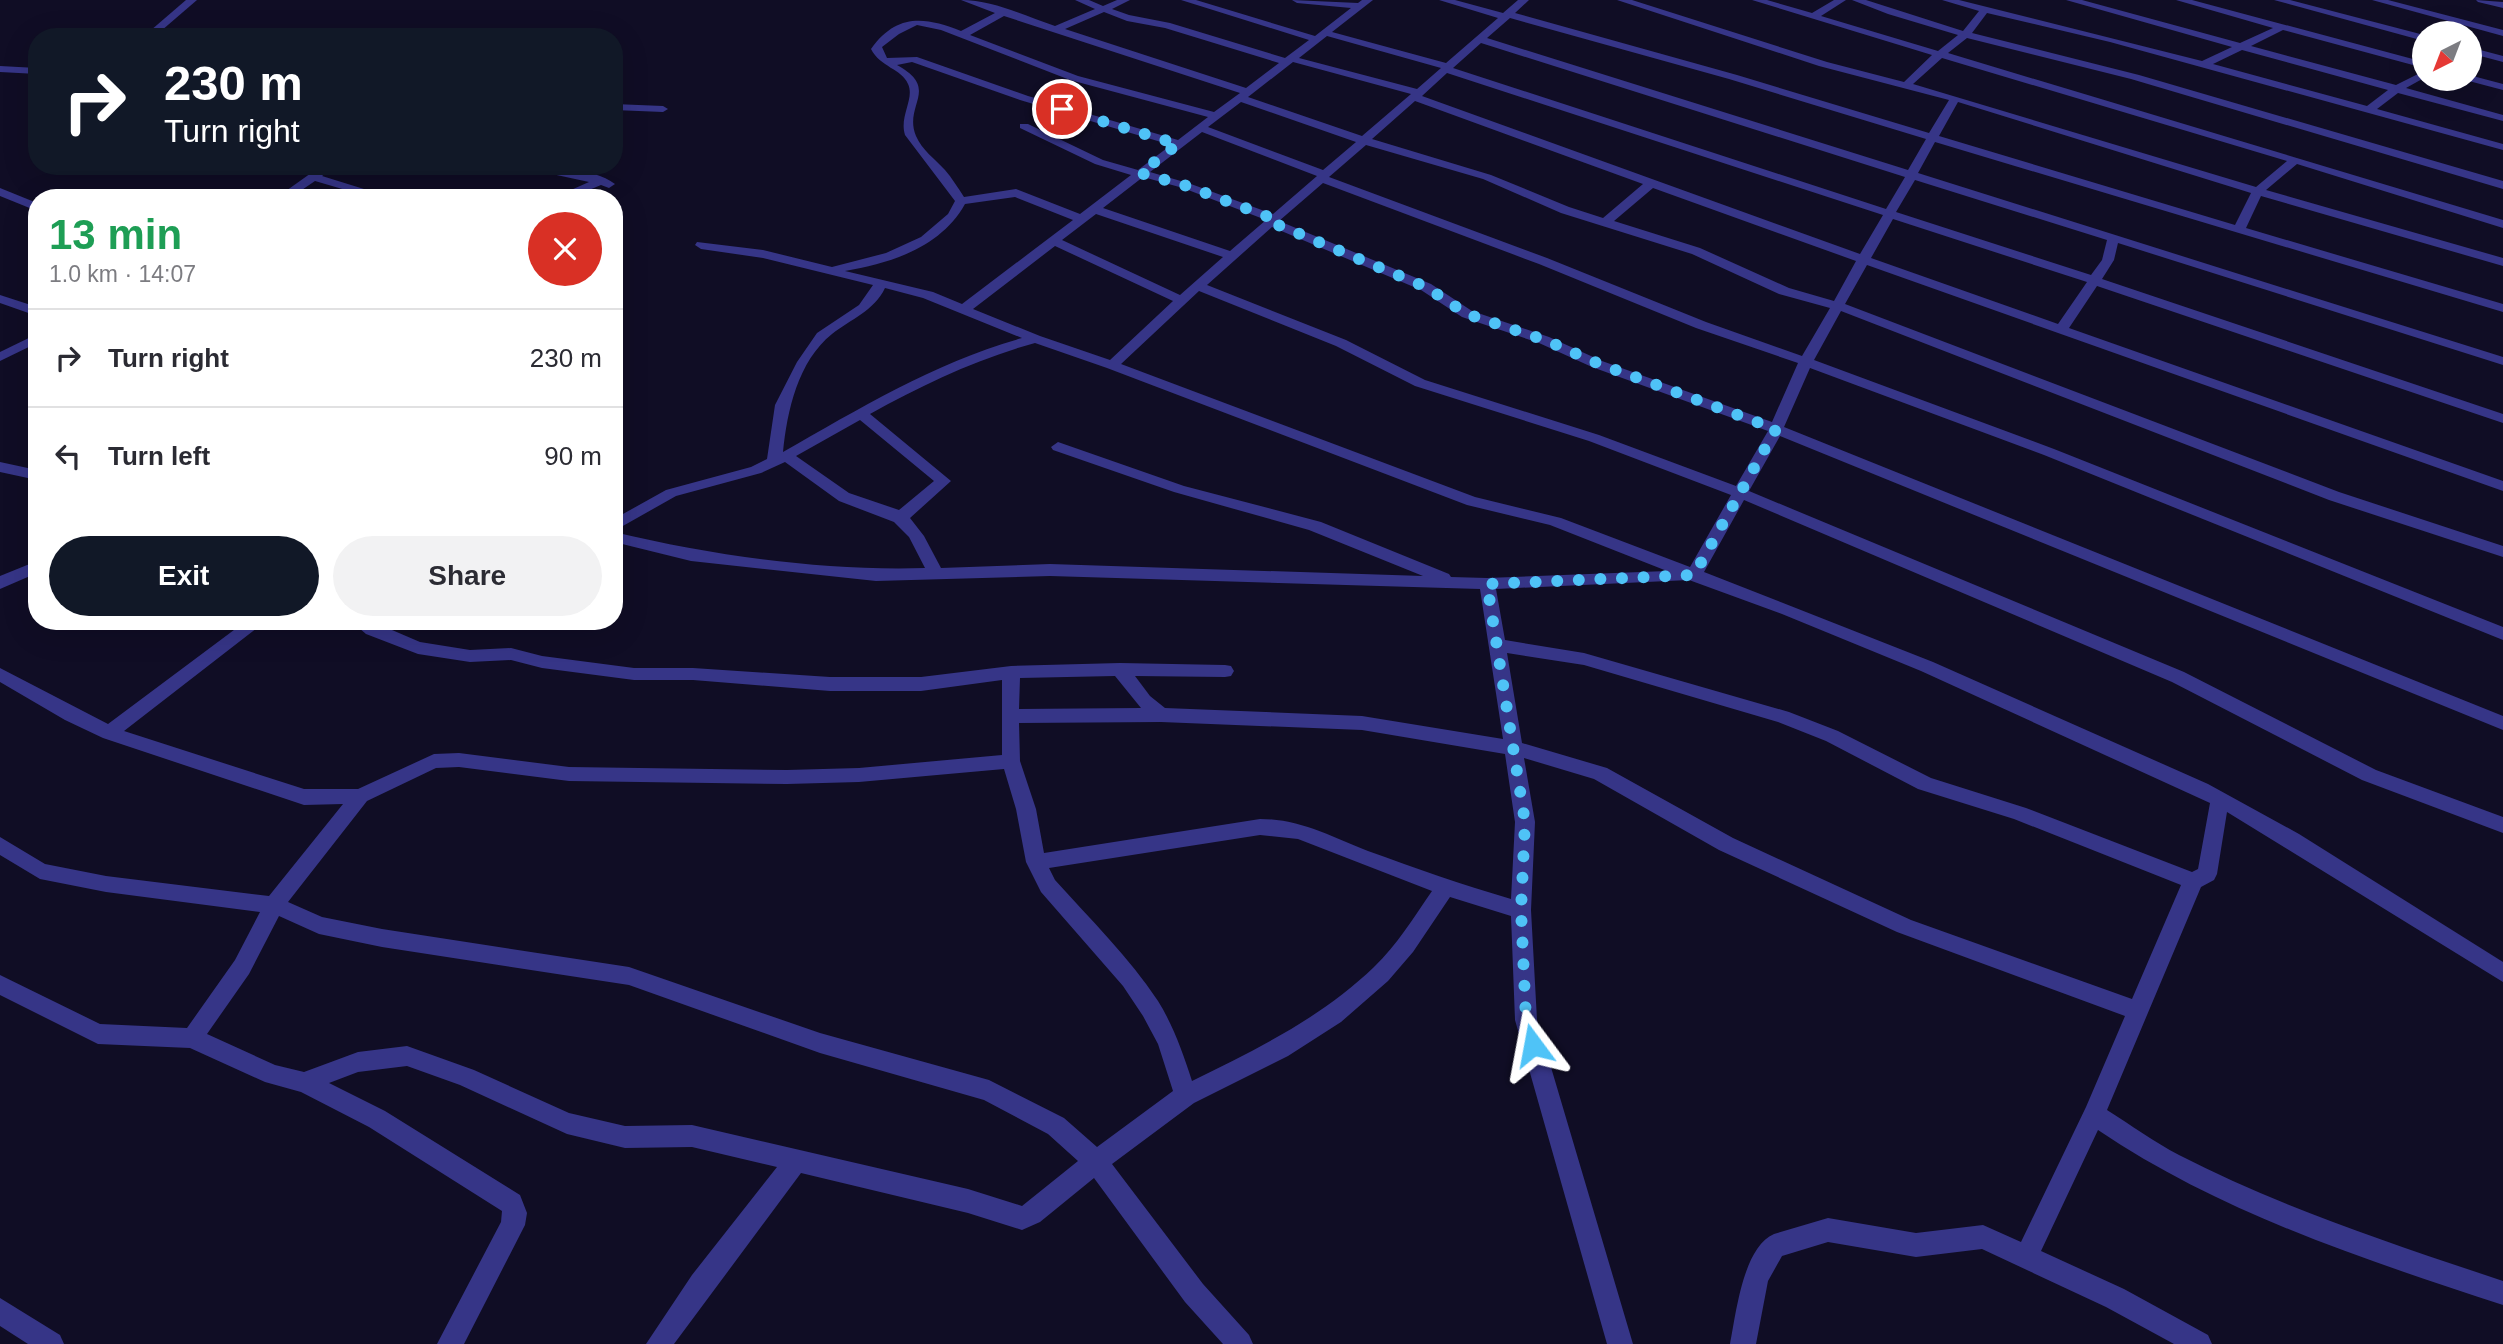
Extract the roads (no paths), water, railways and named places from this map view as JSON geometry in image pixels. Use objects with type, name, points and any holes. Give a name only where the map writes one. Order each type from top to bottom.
[{"type":"street","points":[[159,28],[192,0]]},
{"type":"street","points":[[966,0],[1005,11],[1244,95],[1365,141],[1487,177],[1605,223],[1696,251],[1784,291],[1838,306],[1995,363],[2334,496],[2503,552]]},
{"type":"street","points":[[1080,0],[1126,18],[1167,25],[1289,61],[1374,79],[1649,185],[1865,258],[2503,486]]},
{"type":"street","points":[[1054,30],[1125,0]]},
{"type":"street","points":[[1186,0],[1448,68],[1591,118],[1728,160],[2093,280],[2503,419]]},
{"type":"street","points":[[1297,0],[1364,3]]},
{"type":"street","points":[[1444,0],[1733,77],[2503,307]]},
{"type":"street","points":[[1112,365],[1231,256],[1524,0]]},
{"type":"street","points":[[1622,0],[1823,64],[1955,98],[2258,191],[2503,262]]},
{"type":"street","points":[[1757,0],[2503,224]]},
{"type":"street","points":[[1813,17],[1841,0]]},
{"type":"street","points":[[1857,0],[1966,34],[2231,104],[2503,185]]},
{"type":"street","points":[[1947,0],[2203,65],[2346,114],[2367,111],[2503,147]]},
{"type":"street","points":[[2071,0],[2503,118]]},
{"type":"street","points":[[2181,0],[2412,62]]},
{"type":"street","points":[[2279,0],[2308,4],[2412,34]]},
{"type":"street","points":[[2377,0],[2456,21]]},
{"type":"street","points":[[2481,0],[2499,3]]},
{"type":"street","points":[[964,309],[1079,218],[1364,3]]},
{"type":"street","points":[[2203,65],[2295,20],[2308,4]]},
{"type":"street","points":[[1905,86],[1925,65],[1966,34],[1984,10]]},
{"type":"street","points":[[962,35],[1005,11]]},
{"type":"street","points":[[961,201],[913,141],[907,116],[914,102],[914,85],[906,75],[878,55],[876,49],[879,42],[912,24],[931,24],[1074,78],[1216,116]]},
{"type":"street","points":[[2482,28],[2503,33]]},
{"type":"street","points":[[1480,39],[2503,361]]},
{"type":"street","points":[[2482,54],[2503,60]]},
{"type":"street","points":[[887,63],[913,60],[1024,98],[1178,144]]},
{"type":"street","points":[[0,69],[28,71]]},
{"type":"street","points":[[2367,111],[2412,81]]},
{"type":"street","points":[[2482,81],[2503,87]]},
{"type":"street","points":[[1694,575],[1776,429],[1806,361],[1955,98]]},
{"type":"street","points":[[623,108],[663,110]]},
{"type":"street","points":[[2326,133],[2346,114]]},
{"type":"street","points":[[1024,126],[1099,162],[1187,186],[1272,221],[1426,287],[1467,314],[1545,340],[1597,363],[1776,429],[2503,723]]},
{"type":"street","points":[[1200,128],[1701,325],[2037,447],[2503,634]]},
{"type":"street","points":[[2239,230],[2258,191],[2295,160]]},
{"type":"street","points":[[296,189],[317,175]]},
{"type":"street","points":[[569,175],[606,182],[585,189]]},
{"type":"street","points":[[314,177],[356,189]]},
{"type":"street","points":[[1605,223],[1649,185]]},
{"type":"street","points":[[0,192],[28,203]]},
{"type":"street","points":[[961,201],[1016,192],[1079,218]]},
{"type":"street","points":[[827,269],[862,265],[894,256],[929,236],[957,212],[961,201]]},
{"type":"street","points":[[1093,209],[1231,256]]},
{"type":"street","points":[[2061,330],[2108,260],[2113,239]]},
{"type":"street","points":[[1051,240],[1080,250],[1139,282],[1182,300]]},
{"type":"street","points":[[701,245],[763,254],[928,295],[1035,339],[1112,365],[1472,501],[1496,504],[1545,520],[1915,659],[2220,799],[2388,898],[2448,940],[2503,973]]},
{"type":"street","points":[[780,458],[779,415],[808,352],[823,335],[863,309],[877,294],[881,283]]},
{"type":"street","points":[[1198,286],[1341,343],[1420,383],[1594,438],[1739,492],[2178,677],[2369,775],[2503,825]]},
{"type":"street","points":[[0,299],[28,309]]},
{"type":"street","points":[[993,321],[998,332],[995,350]]},
{"type":"street","points":[[623,521],[671,493],[756,470],[905,389],[995,350],[1035,339]]},
{"type":"street","points":[[0,357],[28,343]]},
{"type":"street","points":[[861,414],[943,481],[900,518]]},
{"type":"street","points":[[1058,447],[1179,489],[1315,526],[1456,583]]},
{"type":"street","points":[[780,458],[843,496],[900,518],[917,535],[919,545],[935,572]]},
{"type":"street","points":[[0,467],[28,473]]},
{"type":"street","points":[[623,539],[691,556],[876,575],[1050,570],[1487,584],[1694,575]]},
{"type":"street","points":[[0,583],[28,570]]},
{"type":"street","points":[[1487,584],[1525,822],[1521,910],[1526,1020],[1620,1344]]},
{"type":"street","points":[[109,733],[246,630]]},
{"type":"street","points":[[371,630],[418,648],[470,656],[511,654],[542,662],[634,674],[693,674],[830,684],[921,684],[1011,672],[1120,669],[1225,671]]},
{"type":"street","points":[[1496,645],[1584,659],[1783,717],[1832,736],[1925,784],[2019,813],[2193,881]]},
{"type":"street","points":[[1120,669],[1144,701],[1161,715]]},
{"type":"street","points":[[1011,672],[1011,761],[1026,809],[1036,862],[1048,886],[1130,979],[1152,1009],[1186,1095]]},
{"type":"street","points":[[0,674],[71,715],[109,733],[304,797],[360,796],[434,761],[459,760],[569,774],[787,777],[859,775],[1011,761]]},
{"type":"street","points":[[1010,716],[1161,715],[1349,722],[1514,748],[1600,773],[1726,844],[1905,926],[2138,1011]]},
{"type":"street","points":[[192,1038],[242,967],[274,905],[360,796]]},
{"type":"street","points":[[2026,1257],[2094,1114],[2193,881],[2207,874],[2220,799]]},
{"type":"street","points":[[1036,862],[1260,827],[1282,826],[1303,831],[1349,853],[1445,888],[1521,910]]},
{"type":"street","points":[[0,845],[40,871],[106,884],[274,905],[319,925],[382,938],[629,976],[820,1043],[989,1091],[1056,1125],[1096,1162],[1195,1293],[1240,1344]]},
{"type":"street","points":[[304,1082],[358,1062],[407,1056],[466,1077],[567,1123],[625,1137],[692,1136],[968,1201],[1021,1218],[1032,1214],[1186,1095],[1280,1049],[1333,1015],[1381,974],[1406,946],[1445,888]]},
{"type":"street","points":[[0,984],[98,1034],[192,1038],[273,1075],[304,1082],[377,1119],[512,1203],[515,1213],[513,1226],[450,1344]]},
{"type":"street","points":[[2094,1114],[2168,1162],[2255,1202],[2430,1269],[2503,1293]]},
{"type":"street","points":[[660,1344],[701,1284],[796,1161]]},
{"type":"street","points":[[1742,1344],[1756,1277],[1773,1246],[1828,1230],[1916,1245],[1983,1237],[2115,1298],[2199,1344]]},
{"type":"street","points":[[0,1311],[51,1344]]}]
